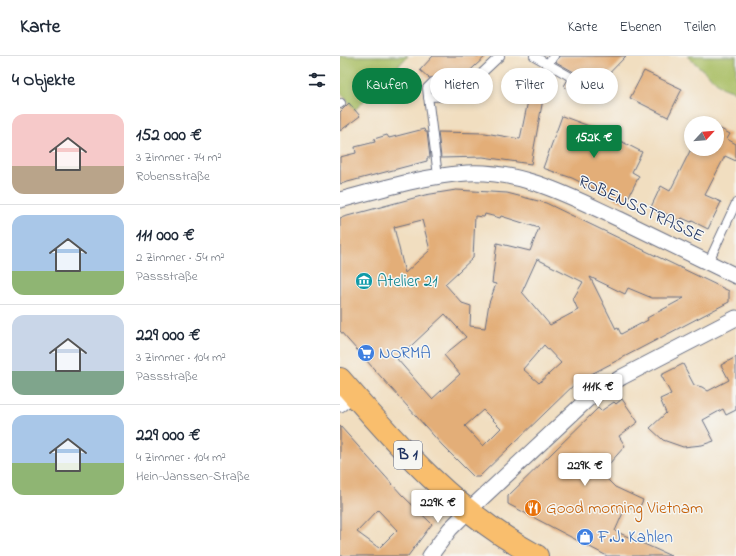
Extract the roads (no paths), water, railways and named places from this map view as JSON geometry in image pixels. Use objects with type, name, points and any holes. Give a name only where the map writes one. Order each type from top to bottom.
[{"type":"main road","name":"B 1","points":[[344,392],[444,491],[468,511],[503,536],[537,556]]},
{"type":"street","name":"ROBENSSTRASSE","points":[[340,200],[438,176],[468,173],[494,174],[519,178],[540,184],[582,202],[736,276]]},
{"type":"street","points":[[430,556],[447,533],[468,511],[590,397],[622,378],[736,318]]},
{"type":"lane","points":[[428,97],[456,96],[468,92],[482,73],[500,56]]},
{"type":"lane","points":[[534,56],[566,74]]},
{"type":"lane","points":[[547,64],[554,56]]},
{"type":"lane","points":[[430,85],[427,88],[438,176]]},
{"type":"lane","points":[[708,263],[736,203]]},
{"type":"place","name":"Atelier 21","points":[[364,281]]},
{"type":"place","name":"NORMA","points":[[366,353]]},
{"type":"place","name":"Good morning Vietnam","points":[[533,508]]},
{"type":"place","name":"F.J. Kahlen","points":[[585,537]]}]
